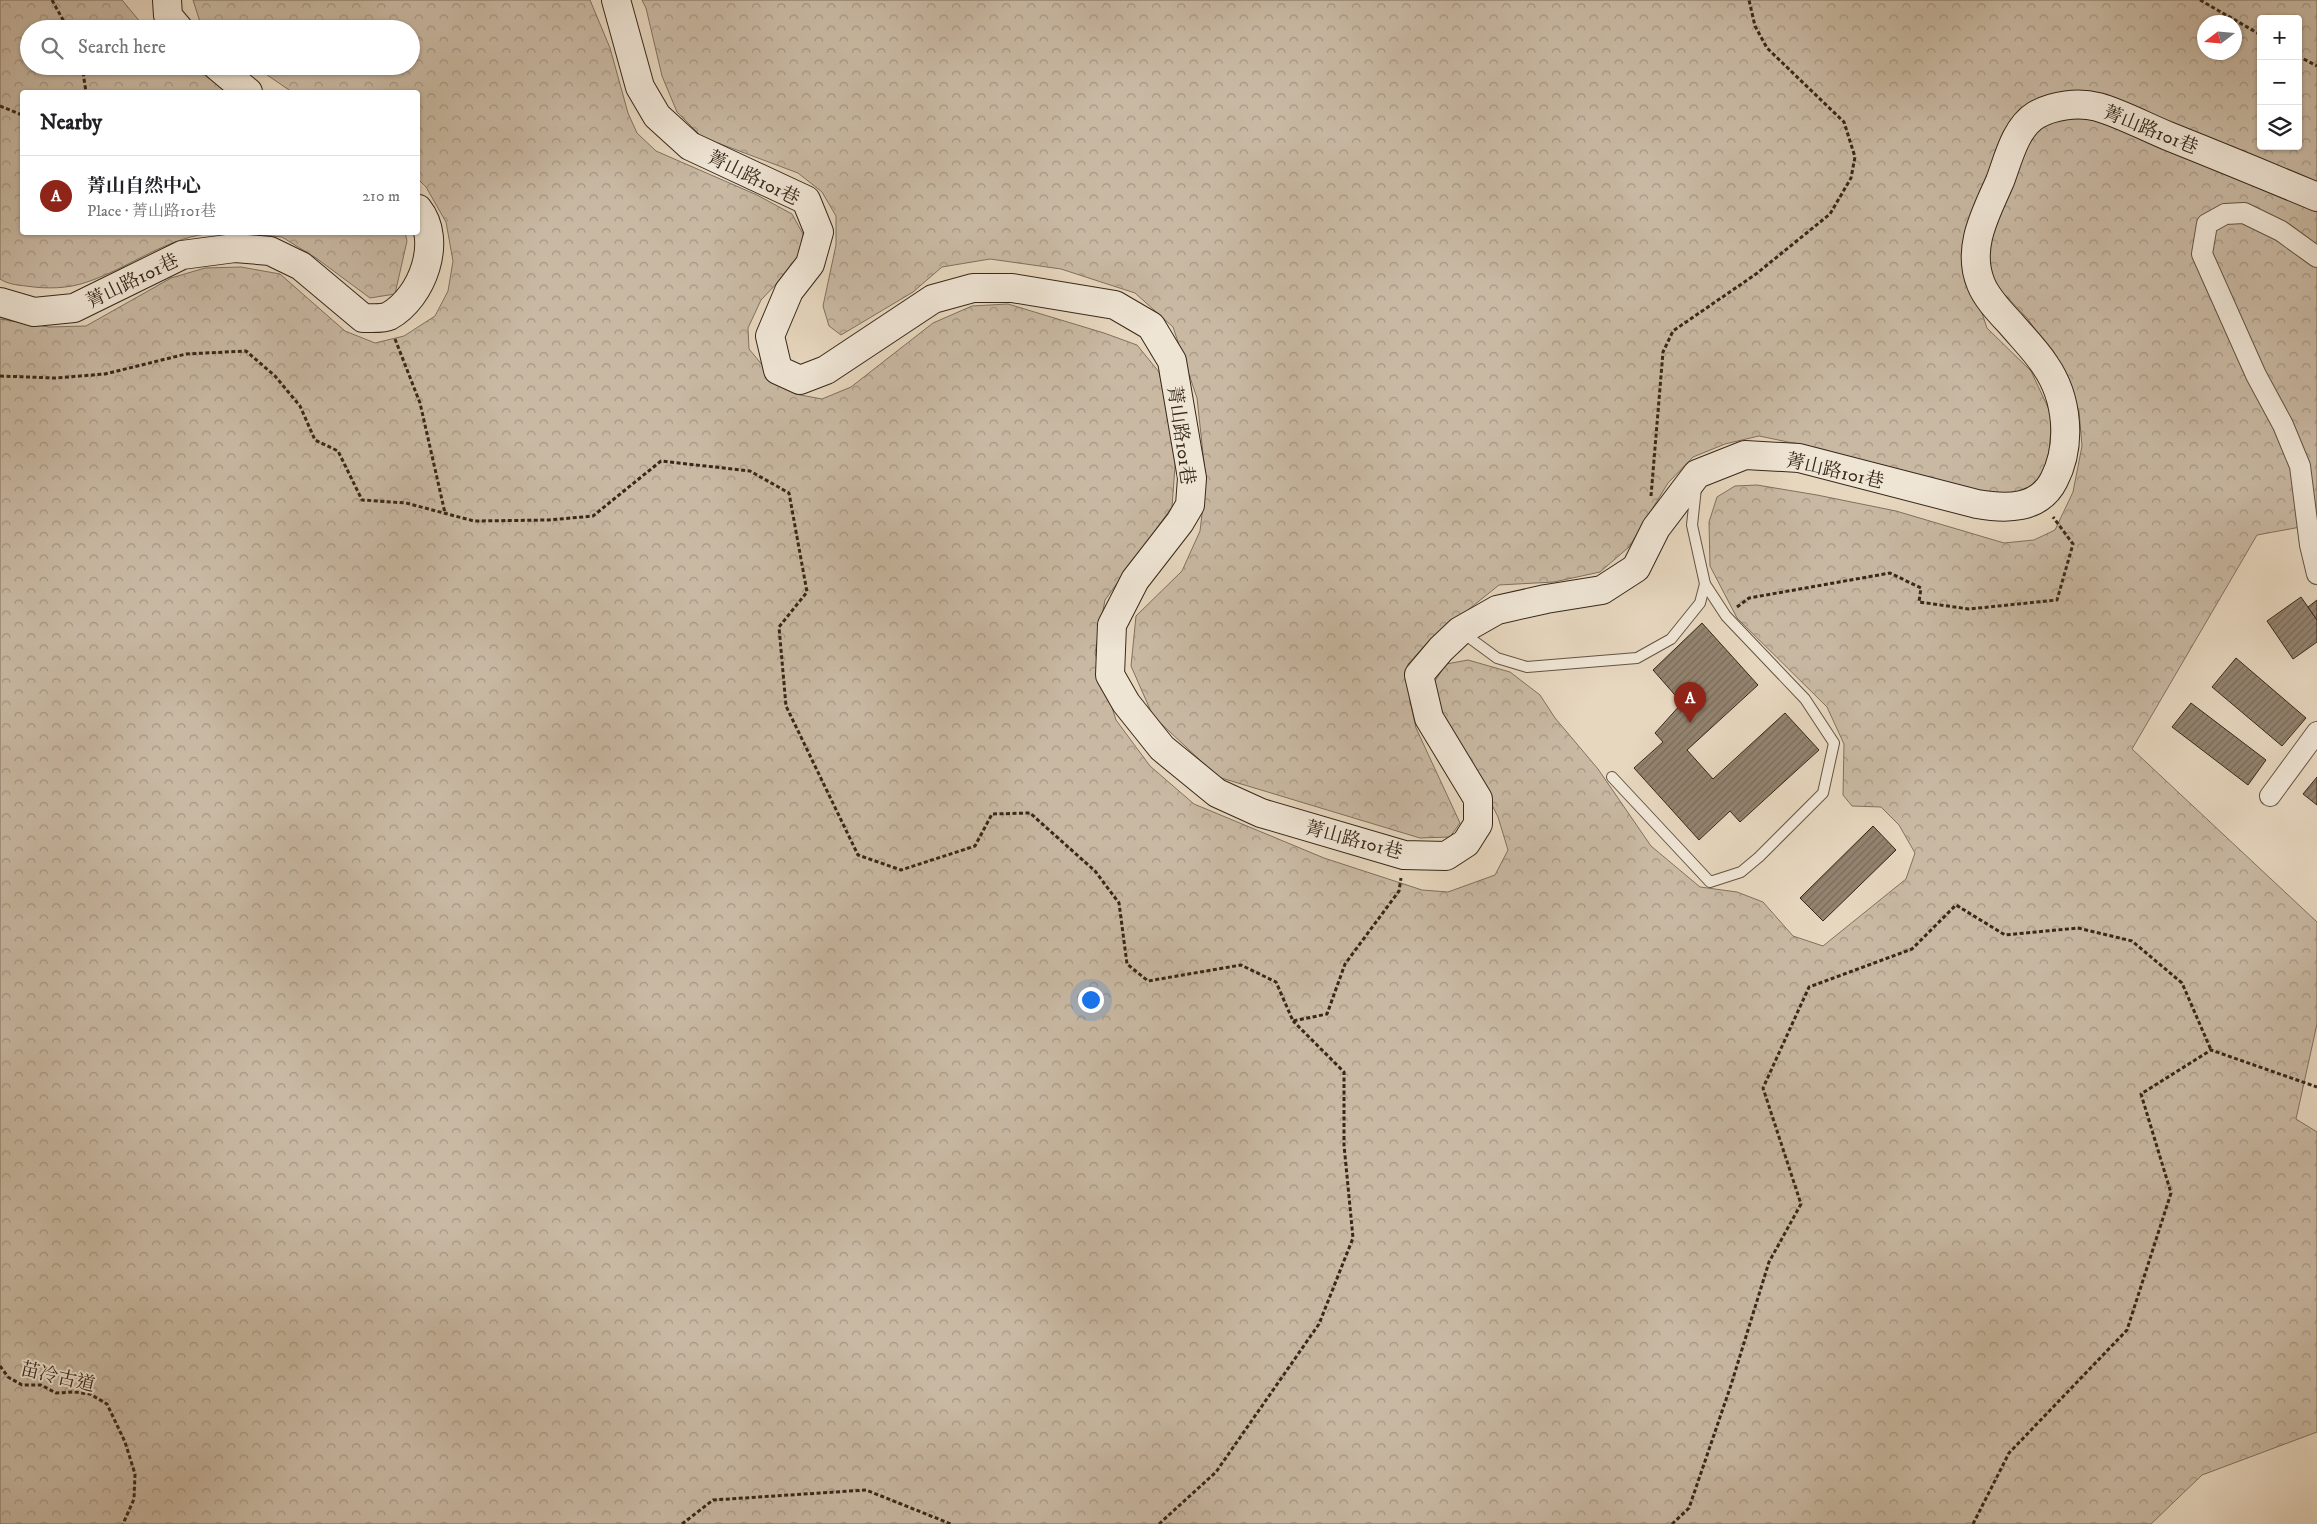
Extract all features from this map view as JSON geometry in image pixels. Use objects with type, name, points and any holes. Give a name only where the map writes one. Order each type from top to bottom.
[{"type":"street","points":[[167,0],[168,16],[171,20]]},
{"type":"street","name":"菁山路101巷","points":[[616,0],[640,86],[657,116],[690,146],[806,200],[819,232],[810,264],[789,291],[770,336],[778,370],[800,380],[826,370],[933,299],[973,288],[1012,288],[1115,305],[1151,326],[1172,361],[1192,478],[1190,505],[1180,522],[1135,580],[1112,625],[1110,675],[1126,703],[1162,748],[1217,793],[1261,813],[1404,855],[1446,856],[1466,843],[1478,824],[1478,799],[1429,718],[1419,675],[1441,649],[1460,631],[1497,610],[1546,599],[1602,590],[1636,568],[1656,528],[1697,474],[1745,455],[1799,458],[1977,504],[2004,508],[2026,504],[2040,498],[2052,485],[2061,466],[2066,443],[2063,411],[2056,386],[2046,366],[1991,300],[1980,283],[1976,257],[1977,234],[2021,130],[2034,116],[2055,106],[2097,107],[2317,196]]},
{"type":"street","points":[[228,75],[246,90]]},
{"type":"street","points":[[388,317],[407,302],[426,272],[429,244],[423,216],[420,212]]},
{"type":"street","points":[[2317,257],[2281,231],[2244,213],[2225,214],[2207,224],[2202,254],[2256,375],[2283,425],[2300,466],[2310,545],[2317,574]]},
{"type":"street","name":"菁山路101巷","points":[[0,302],[34,312],[74,308],[182,255],[235,248],[270,251],[301,266],[363,318],[388,317]]},
{"type":"street","points":[[2270,796],[2317,732]]},
{"type":"lane","points":[[1612,777],[1710,882],[1741,872],[1759,857],[1823,793],[1834,743],[1805,699],[1726,616],[1705,584],[1692,525],[1697,474]]},
{"type":"lane","points":[[1460,631],[1497,658],[1527,667],[1637,658],[1671,639],[1700,603],[1705,584]]},
{"type":"path","points":[[52,0],[63,20]]},
{"type":"path","points":[[1656,528],[1650,505],[1652,465],[1663,352],[1673,331],[1756,274],[1830,214],[1851,178],[1856,157],[1844,122],[1767,48],[1755,26],[1749,0]]},
{"type":"path","points":[[2200,0],[2257,33]]},
{"type":"path","points":[[2302,58],[2317,66]]},
{"type":"path","points":[[83,75],[86,90]]},
{"type":"path","points":[[0,106],[20,114]]},
{"type":"path","points":[[388,317],[420,403],[445,513]]},
{"type":"path","points":[[0,376],[55,378],[105,374],[186,354],[246,351],[275,376],[300,406],[315,440],[338,451],[362,500],[406,503],[474,521],[549,520],[593,516],[662,461],[750,471],[789,492],[807,592],[779,627],[786,706],[858,855],[900,870],[976,846],[992,814],[1030,813],[1095,871],[1118,903],[1127,964],[1148,981],[1240,965],[1276,982],[1292,1021],[1344,1072],[1344,1145],[1352,1238],[1319,1324],[1216,1472],[1159,1524]]},
{"type":"path","points":[[1726,616],[1749,598],[1890,573],[1921,588],[1919,602],[1969,609],[2056,600],[2073,544],[2040,498]]},
{"type":"path","points":[[1292,1021],[1327,1014],[1345,964],[1399,891],[1404,855]]},
{"type":"path","points":[[1672,1524],[1690,1508],[1769,1262],[1801,1204],[1763,1088],[1809,987],[1912,949],[1956,905],[2005,935],[2078,928],[2132,942],[2182,983],[2212,1050],[2317,1087]]},
{"type":"path","points":[[1973,1524],[2009,1453],[2127,1330],[2171,1193],[2142,1094],[2212,1050]]},
{"type":"path","name":"苗冷古道","points":[[0,1366],[8,1377],[22,1385],[41,1384],[56,1393],[74,1392],[90,1394],[107,1404],[125,1442],[135,1474],[134,1499],[123,1524]]},
{"type":"path","points":[[682,1524],[714,1500],[866,1490],[951,1524]]},
{"type":"green space","points":[[0,0],[122,0],[139,20],[20,20],[20,75],[204,75],[225,90],[20,90],[20,235],[199,235],[166,246],[103,276],[72,286],[56,288],[33,287],[12,284],[0,279]]},
{"type":"green space","points":[[193,0],[590,0],[610,48],[628,113],[637,133],[656,151],[757,195],[792,214],[803,234],[799,260],[761,300],[748,328],[749,349],[769,373],[795,394],[822,399],[851,387],[933,323],[972,306],[1008,304],[1104,333],[1137,345],[1159,372],[1176,453],[1172,507],[1105,600],[1095,653],[1116,720],[1150,766],[1194,804],[1324,858],[1422,890],[1448,892],[1495,875],[1508,850],[1498,817],[1472,765],[1439,710],[1433,684],[1446,664],[1468,660],[1510,672],[1540,695],[1555,718],[1598,769],[1651,846],[1700,887],[1737,892],[1763,902],[1793,936],[1823,946],[1906,879],[1915,853],[1899,825],[1881,807],[1852,806],[1843,795],[1844,744],[1827,707],[1737,618],[1710,566],[1709,522],[1717,497],[1735,486],[1757,485],[1896,511],[2004,543],[2034,540],[2055,530],[2073,492],[2082,446],[2079,411],[2060,364],[2027,318],[2004,294],[1982,313],[1987,328],[2031,371],[2052,416],[2047,477],[2025,492],[1993,496],[1817,448],[1759,436],[1725,444],[1693,457],[1668,483],[1629,547],[1600,572],[1554,582],[1499,585],[1428,642],[1408,664],[1410,701],[1416,728],[1460,823],[1450,837],[1420,838],[1218,777],[1153,716],[1131,666],[1136,616],[1182,571],[1200,531],[1206,481],[1197,398],[1173,327],[1135,293],[1061,269],[990,259],[942,267],[913,292],[841,335],[829,326],[823,306],[836,245],[836,216],[822,192],[798,173],[702,137],[677,112],[662,76],[646,8],[642,0],[2317,0],[2317,524],[2257,535],[2132,749],[2317,922],[2317,1024],[2296,1119],[2317,1132],[2317,1432],[2202,1475],[2151,1524],[0,1524],[0,319],[49,327],[86,326],[171,278],[205,268],[241,267],[280,274],[345,331],[375,343],[404,336],[435,316],[448,291],[453,261],[446,222],[426,187],[420,181],[420,90],[289,90],[267,75],[420,75],[420,20],[199,20]]},
{"type":"green space","points":[[261,235],[406,235],[407,241],[395,294],[370,298],[316,258],[282,237]]},
{"type":"building","points":[[2301,597],[2317,620],[2317,642],[2293,659],[2267,621]]},
{"type":"building","points":[[2317,600],[2317,620],[2308,607]]},
{"type":"building","points":[[1702,623],[1758,685],[1687,750],[1713,779],[1785,713],[1819,750],[1740,822],[1730,811],[1699,840],[1634,768],[1663,742],[1655,733],[1682,703],[1653,670]]},
{"type":"building","points":[[2236,658],[2306,718],[2282,746],[2212,687]]},
{"type":"building","points":[[2191,703],[2266,760],[2248,785],[2172,727]]},
{"type":"building","points":[[2317,777],[2317,805],[2303,794]]},
{"type":"building","points":[[1873,826],[1896,850],[1823,921],[1800,898]]},
{"type":"place","name":"菁山自然中心","points":[[1690,723]]}]
